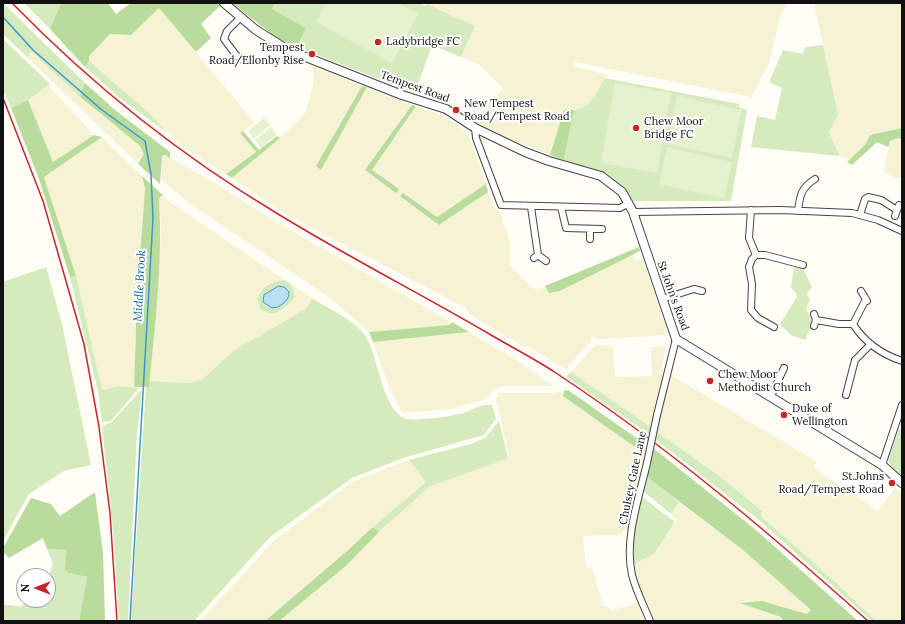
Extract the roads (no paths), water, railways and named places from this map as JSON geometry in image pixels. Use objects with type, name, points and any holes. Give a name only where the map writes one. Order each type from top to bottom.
[{"type":"street","name":"Tempest Road","points":[[224,3],[267,38],[282,47],[402,95],[446,109],[475,128],[543,159],[601,176],[622,192],[629,203]]},
{"type":"street","points":[[240,17],[227,31],[224,39],[236,55],[244,61]]},
{"type":"street","points":[[475,128],[476,138],[501,205],[531,207],[620,208],[629,203]]},
{"type":"street","points":[[798,211],[804,183],[815,179]]},
{"type":"street","points":[[860,215],[865,199],[868,197],[880,200],[897,210]]},
{"type":"street","name":"St John's Road","points":[[629,203],[676,339],[882,465],[902,483]]},
{"type":"street","points":[[531,207],[536,256],[546,261]]},
{"type":"street","points":[[561,207],[566,228],[602,229]]},
{"type":"street","points":[[751,210],[750,238],[756,255]]},
{"type":"street","points":[[633,212],[751,210],[852,213],[889,224],[902,231]]},
{"type":"street","points":[[590,229],[590,238]]},
{"type":"street","points":[[774,326],[758,318],[751,310],[752,284],[749,268],[752,259],[756,255],[765,255],[803,265]]},
{"type":"street","points":[[662,299],[696,286],[702,291]]},
{"type":"street","points":[[853,324],[867,301],[861,291]]},
{"type":"street","points":[[815,320],[839,324],[853,324]]},
{"type":"street","points":[[853,324],[862,337],[871,344],[886,355],[902,361]]},
{"type":"street","name":"Chulsey Gate Lane","points":[[650,621],[636,587],[630,563],[632,529],[657,415],[676,339]]},
{"type":"street","points":[[846,395],[846,387],[855,360],[871,344]]},
{"type":"street","points":[[771,396],[784,368]]},
{"type":"street","points":[[882,465],[902,405]]},
{"type":"water","points":[[279,286],[284,287],[289,292],[288,297],[280,306],[272,308],[263,302],[264,295]]},
{"type":"waterway","name":"Middle Brook","points":[[3,17],[33,50],[102,110],[145,141],[151,174],[153,218],[130,621]]},
{"type":"railway","points":[[12,3],[42,33],[105,90],[172,143],[242,192],[304,230],[540,363],[638,430],[755,523],[868,621]]},
{"type":"railway","points":[[3,98],[43,201],[84,344],[99,427],[110,513],[117,621]]},
{"type":"place","name":"Ladybridge FC","points":[[378,42]]},
{"type":"place","name":"Tempest Road/Ellonby Rise","points":[[312,54]]},
{"type":"place","name":"New Tempest Road/Tempest Road","points":[[456,110]]},
{"type":"place","name":"Chew Moor Bridge FC","points":[[636,128]]},
{"type":"place","name":"Chew Moor Methodist Church","points":[[710,381]]},
{"type":"place","name":"Duke of Wellington","points":[[784,415]]},
{"type":"place","name":"St.Johns Road/Tempest Road","points":[[892,483]]}]
